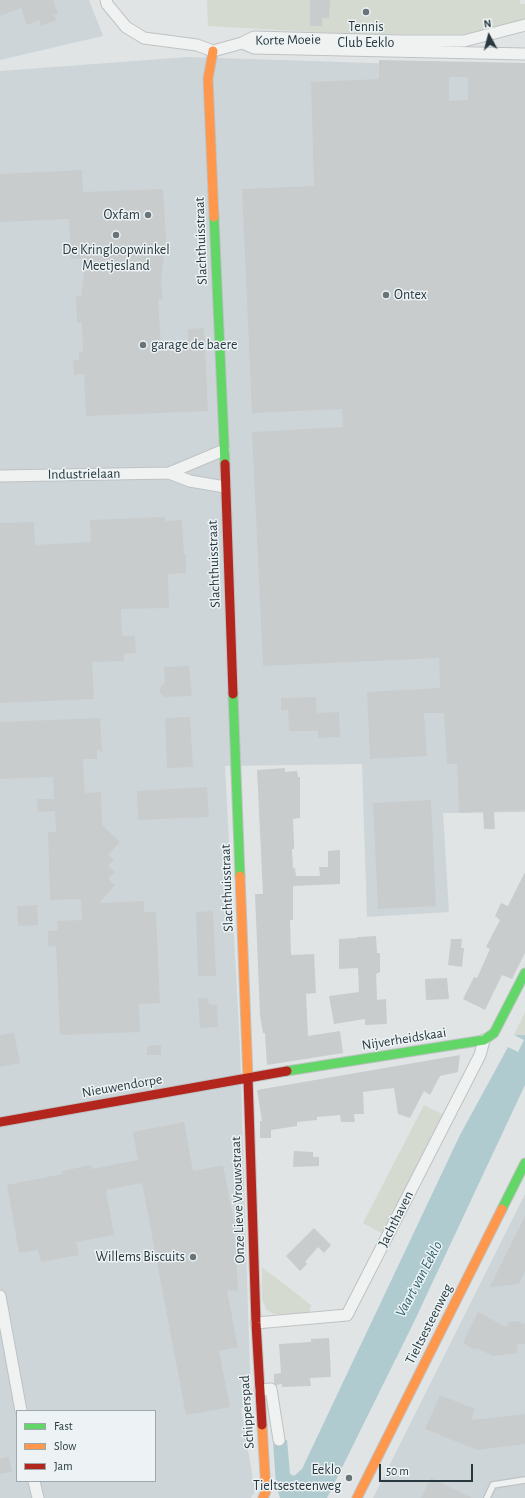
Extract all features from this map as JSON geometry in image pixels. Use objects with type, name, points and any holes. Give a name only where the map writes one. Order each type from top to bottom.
[{"type":"street","points":[[106,0],[107,4],[126,27],[144,38],[197,45],[213,51]]},
{"type":"street","name":"Korte Moeie","points":[[213,51],[242,43],[254,37],[459,42],[476,39],[525,25]]},
{"type":"street","name":"Korte Moeie","points":[[242,43],[254,48],[525,54]]},
{"type":"street","name":"Slachthuisstraat","points":[[213,51],[208,79],[248,1077]]},
{"type":"street","name":"Industrielaan","points":[[0,476],[169,473],[224,450]]},
{"type":"street","name":"Industrielaan","points":[[169,473],[190,481],[225,487]]},
{"type":"street","points":[[484,1040],[494,1033],[525,973]]},
{"type":"street","name":"Nijverheidskaai","points":[[248,1077],[484,1040]]},
{"type":"street","name":"Jachthaven","points":[[256,1323],[347,1315],[480,1055],[484,1040]]},
{"type":"street","name":"Nieuwendorpe","points":[[0,1122],[248,1077]]},
{"type":"street","name":"Onze Lieve Vrouwstraat","points":[[248,1077],[256,1323]]},
{"type":"street","name":"Tieltsesteenweg","points":[[357,1498],[525,1163]]},
{"type":"street","points":[[0,1296],[21,1410]]},
{"type":"street","name":"Schipperspad","points":[[256,1323],[266,1491],[263,1498]]},
{"type":"street","points":[[260,1390],[271,1389],[279,1440]]},
{"type":"street","points":[[34,1482],[38,1498]]},
{"type":"lane","points":[[487,1498],[493,1484],[525,1480]]},
{"type":"shaded area","points":[[0,0],[89,0],[103,36],[0,60]]},
{"type":"shaded area","name":"Tennis Club Eeklo","points":[[207,0],[520,0],[520,4],[525,4],[525,20],[478,34],[350,34],[208,26]]},
{"type":"shaded area","points":[[188,57],[525,68],[525,812],[443,813],[449,912],[367,917],[362,764],[225,766],[240,1048],[251,1407],[241,1408],[255,1491],[251,1498],[0,1498],[0,71]]},
{"type":"shaded area","points":[[525,1012],[525,1035],[514,1035]]},
{"type":"shaded area","points":[[424,1105],[448,1117],[387,1236],[363,1223]]},
{"type":"shaded area","points":[[525,1194],[525,1498],[373,1498]]},
{"type":"shaded area","points":[[262,1267],[311,1305],[309,1314],[273,1314],[266,1309],[262,1299]]},
{"type":"water","name":"Vaart van Eeklo","points":[[514,1035],[525,1035],[525,1085],[413,1324],[327,1498],[280,1498],[276,1485],[273,1441],[287,1440],[290,1474],[294,1476],[302,1469],[460,1135],[508,1047],[518,1052],[524,1040]]},
{"type":"building","points":[[0,0],[53,0],[58,14],[53,15],[57,20],[41,26],[39,20],[27,25],[21,8],[0,16]]},
{"type":"building","points":[[310,0],[330,0],[329,18],[322,18],[322,26],[310,26]]},
{"type":"building","points":[[379,60],[525,63],[525,810],[494,812],[495,829],[484,829],[483,812],[459,813],[457,764],[447,764],[444,713],[424,713],[427,756],[370,759],[367,692],[440,688],[439,658],[263,666],[252,432],[343,427],[342,409],[252,413],[242,189],[314,186],[311,82],[379,79]],"holes":[[[449,77],[468,77],[468,100],[449,101]]]},
{"type":"building","points":[[82,170],[83,192],[163,189],[166,237],[161,281],[163,299],[158,300],[161,344],[188,343],[188,329],[204,328],[208,411],[86,416],[84,374],[74,375],[73,360],[79,360],[79,352],[83,352],[82,323],[77,323],[76,297],[81,296],[86,258],[71,259],[69,219],[0,222],[0,174]]},
{"type":"building","points":[[165,517],[165,521],[182,520],[184,554],[186,554],[186,573],[168,574],[169,608],[121,609],[122,636],[135,636],[136,653],[123,654],[124,661],[92,662],[94,699],[0,703],[0,523],[34,522],[35,545],[91,542],[90,520]]},
{"type":"building","points":[[189,666],[192,696],[164,697],[160,693],[160,688],[165,682],[164,667]]},
{"type":"building","points":[[316,697],[317,713],[339,712],[340,737],[318,738],[318,731],[289,731],[288,710],[281,710],[281,698]]},
{"type":"building","points":[[190,717],[193,767],[167,768],[165,718]]},
{"type":"building","points":[[100,718],[102,752],[97,749],[97,759],[83,759],[85,793],[101,792],[102,825],[120,842],[108,855],[114,860],[108,866],[115,872],[108,879],[115,885],[99,903],[144,901],[144,912],[156,912],[160,1003],[139,1004],[140,1032],[60,1035],[56,946],[48,947],[48,931],[58,930],[57,921],[82,920],[81,899],[50,900],[48,832],[56,832],[55,811],[38,812],[37,799],[54,799],[53,777],[0,779],[0,722]]},
{"type":"building","points":[[285,768],[285,772],[297,771],[298,777],[300,777],[300,818],[293,819],[293,868],[295,868],[296,876],[320,876],[319,867],[328,867],[328,851],[340,850],[340,884],[293,886],[293,920],[290,920],[291,955],[314,954],[316,993],[306,994],[308,1036],[340,1031],[343,1053],[267,1065],[265,1033],[263,1033],[260,1015],[255,894],[263,894],[257,770]]},
{"type":"building","points":[[207,787],[209,817],[138,820],[137,791]]},
{"type":"building","points":[[431,800],[436,906],[378,909],[373,803]]},
{"type":"building","points":[[525,872],[525,953],[512,979],[502,975],[485,1010],[463,999],[474,977],[477,978],[490,949],[486,947],[500,920],[495,916],[501,903],[508,906]]},
{"type":"building","points":[[37,905],[38,925],[18,926],[17,906]]},
{"type":"building","points":[[213,911],[216,976],[198,976],[196,912]]},
{"type":"building","points":[[376,936],[377,953],[380,953],[380,972],[376,974],[377,1000],[386,999],[387,1024],[365,1025],[365,1019],[334,1024],[329,996],[359,992],[358,968],[339,969],[339,939]]},
{"type":"building","points":[[451,939],[462,939],[461,948],[464,948],[462,967],[448,965]]},
{"type":"building","points":[[447,978],[449,999],[426,1000],[425,979]]},
{"type":"building","points":[[198,998],[208,998],[209,1004],[217,1005],[218,1027],[200,1028]]},
{"type":"building","points":[[14,1033],[20,1063],[0,1067],[0,1035]]},
{"type":"building","points":[[161,1045],[161,1055],[147,1055],[147,1046]]},
{"type":"building","points":[[460,1055],[458,1072],[440,1076],[430,1095],[424,1091],[410,1118],[398,1114],[394,1088],[385,1089],[363,1092],[364,1114],[354,1114],[355,1122],[341,1122],[340,1115],[317,1117],[317,1120],[297,1122],[297,1126],[271,1130],[271,1138],[260,1138],[260,1121],[262,1121],[257,1090]]},
{"type":"building","name":"Willems Biscuits","points":[[184,1122],[193,1171],[223,1165],[234,1222],[238,1290],[227,1291],[238,1347],[219,1351],[230,1407],[186,1415],[142,1183],[106,1190],[114,1235],[76,1242],[79,1255],[41,1262],[38,1250],[19,1253],[7,1185],[62,1174],[62,1171],[91,1165],[92,1169],[138,1160],[133,1132]]},
{"type":"building","points":[[294,1151],[313,1152],[313,1157],[319,1157],[319,1166],[293,1167]]},
{"type":"building","points":[[525,1216],[525,1271],[519,1284],[490,1287]]},
{"type":"building","points":[[314,1228],[331,1245],[324,1253],[318,1247],[305,1262],[307,1264],[300,1271],[286,1256]]},
{"type":"building","points":[[478,1312],[506,1327],[509,1322],[521,1321],[521,1324],[525,1323],[525,1344],[517,1344],[518,1353],[493,1356],[477,1348],[476,1350],[463,1343]]},
{"type":"building","points":[[329,1338],[331,1377],[310,1378],[311,1386],[282,1387],[282,1384],[276,1385],[274,1383],[274,1374],[281,1373],[279,1344],[311,1342],[311,1339]]},
{"type":"building","points":[[440,1395],[475,1409],[471,1420],[525,1414],[525,1444],[477,1450],[425,1429]]},
{"type":"building","points":[[9,1457],[12,1472],[0,1474],[0,1459]]},
{"type":"building","points":[[431,1478],[472,1498],[421,1498]]},
{"type":"traffic: fast","points":[[214,217],[225,464]]},
{"type":"traffic: fast","points":[[233,694],[240,876]]},
{"type":"traffic: fast","points":[[287,1071],[484,1040],[494,1033],[525,973]]},
{"type":"traffic: fast","points":[[502,1209],[525,1163]]},
{"type":"traffic: slow","points":[[213,51],[208,79],[214,217]]},
{"type":"traffic: slow","points":[[240,876],[248,1078]]},
{"type":"traffic: slow","points":[[357,1498],[502,1209]]},
{"type":"traffic: slow","points":[[262,1425],[266,1491],[263,1498]]},
{"type":"traffic: jam","points":[[225,464],[233,694]]},
{"type":"traffic: jam","points":[[0,1122],[287,1071]]},
{"type":"traffic: jam","points":[[248,1078],[256,1323],[262,1425]]},
{"type":"place","name":"Tennis Club Eeklo","points":[[366,12]]},
{"type":"place","name":"Oxfam","points":[[148,215]]},
{"type":"place","name":"De Kringloopwinkel Meetjesland","points":[[116,235]]},
{"type":"place","name":"Ontex","points":[[386,295]]},
{"type":"place","name":"garage de baere","points":[[143,345]]},
{"type":"place","name":"Willems Biscuits","points":[[193,1257]]},
{"type":"place","name":"Eeklo Tieltsesteenweg","points":[[349,1478]]}]
